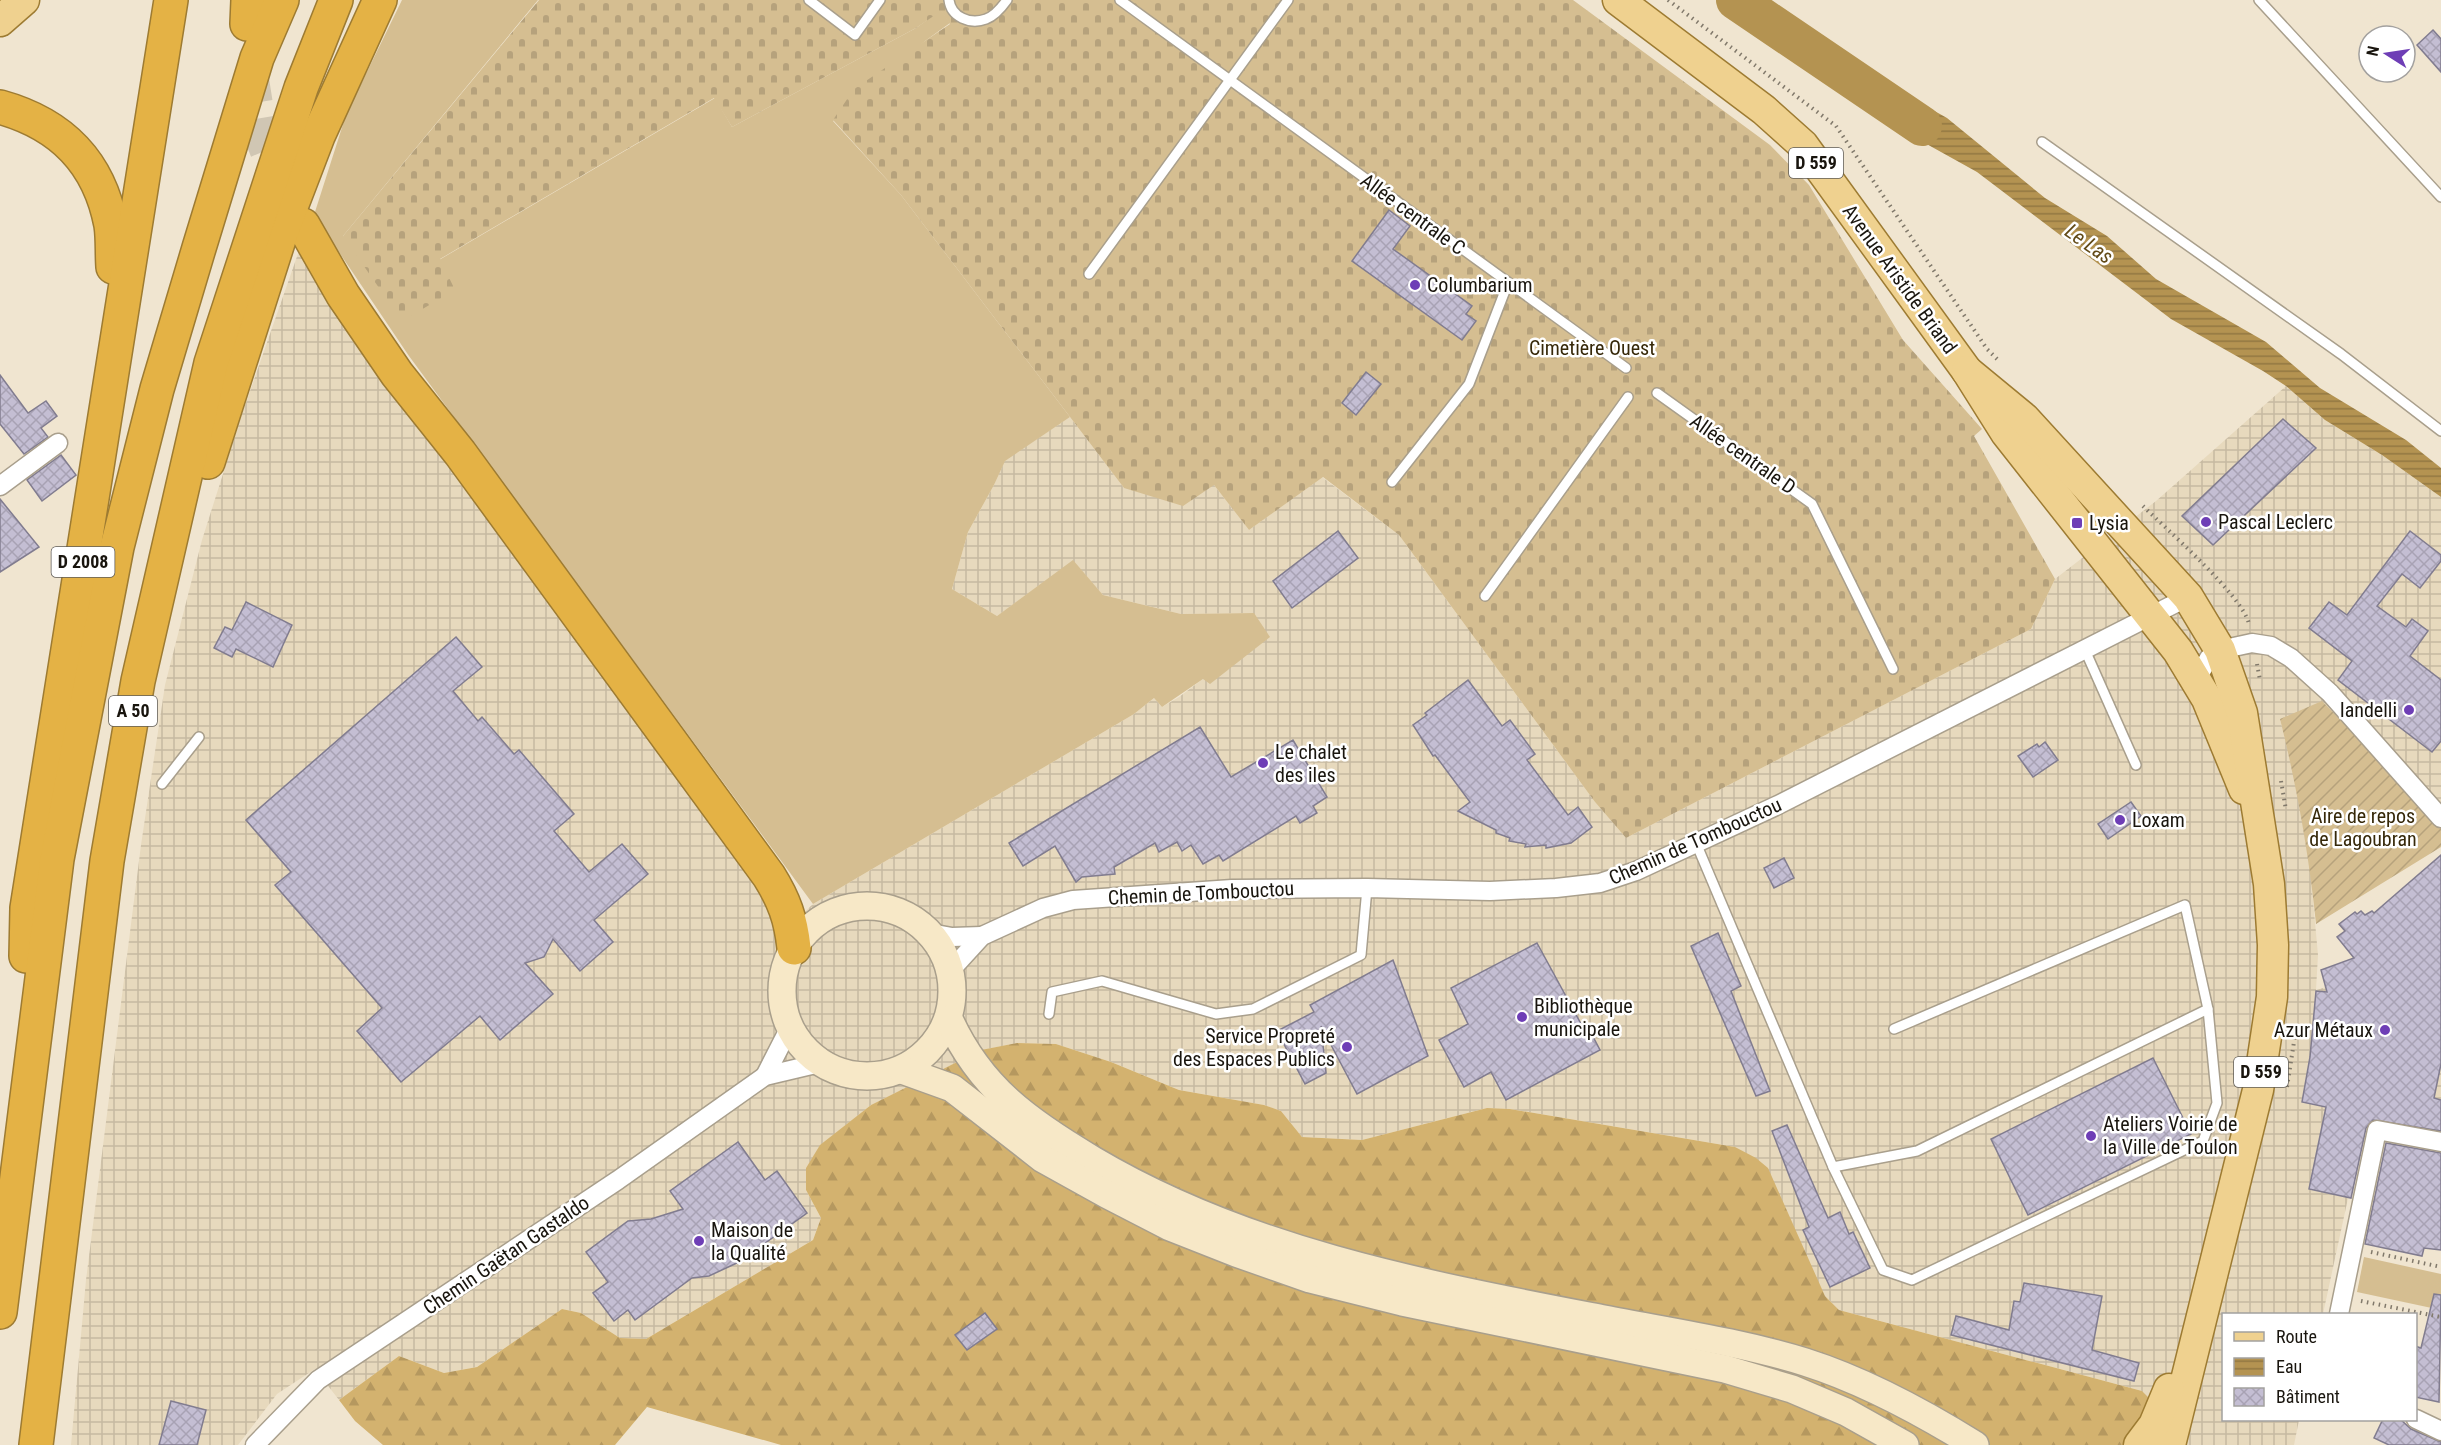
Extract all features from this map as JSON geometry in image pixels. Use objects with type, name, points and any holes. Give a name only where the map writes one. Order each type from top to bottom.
[{"type":"highway","name":"D 2008","points":[[22,1126],[27,908],[75,616],[116,332],[171,0]]},
{"type":"highway","name":"A 50","points":[[0,1312],[57,859],[117,547],[157,390],[192,270],[257,58],[282,0]]},
{"type":"highway","name":"A 50","points":[[36,1445],[107,861],[138,681],[211,363],[301,88],[336,0]]},
{"type":"highway","points":[[138,681],[282,230],[318,136],[380,0]]},
{"type":"highway","name":"D 2008","points":[[0,107],[27,115],[67,140],[94,174],[111,225],[116,332]]},
{"type":"highway","points":[[303,225],[343,295],[398,374],[460,453],[769,876],[786,903],[792,922],[794,948]]},
{"type":"main road","points":[[0,21],[24,0]]},
{"type":"main road","name":"Avenue Aristide Briand","points":[[1618,0],[1764,110],[1803,145],[1967,371],[2006,433],[2152,617],[2196,680]]},
{"type":"main road","name":"Avenue Aristide Briand","points":[[1967,371],[2024,418],[2188,597],[2220,650]]},
{"type":"main road","name":"D 559","points":[[2170,1445],[2258,1090],[2272,997],[2273,945],[2269,884],[2256,816],[2251,760],[2242,713],[2220,650]]},
{"type":"main road","name":"D 559","points":[[2196,680],[2207,699],[2256,816]]},
{"type":"main road","points":[[859,906],[878,906],[898,911],[915,920],[930,933],[943,951],[950,971],[953,995],[949,1019],[938,1040],[922,1058],[902,1070],[881,1076],[860,1077],[839,1073],[820,1063],[802,1047],[790,1028],[783,1008],[782,987],[785,967],[794,948],[806,932],[821,919],[839,910],[859,906]]},
{"type":"main road","points":[[949,1019],[973,1064],[997,1093],[1027,1118],[1123,1178],[1243,1232],[1317,1256],[1403,1277],[1731,1343],[1806,1362],[1866,1386],[1923,1414],[1975,1445]]},
{"type":"main road","points":[[902,1070],[952,1088],[1042,1158],[1106,1194],[1170,1227],[1236,1253],[1310,1279],[1402,1302],[1725,1369],[1792,1389],[1836,1408],[1905,1445]]},
{"type":"main road","name":"D 559","points":[[2139,1445],[2154,1425],[2199,1323]]},
{"type":"street","points":[[0,486],[58,443]]},
{"type":"street","name":"Chemin de Tombouctou","points":[[930,933],[952,937],[982,936],[1043,908],[1073,900],[1232,889],[1367,888],[1490,891],[1600,883],[1636,871],[1778,805],[2188,597]]},
{"type":"street","points":[[2196,680],[2209,658],[2220,650],[2252,643],[2271,646],[2291,658],[2330,693],[2441,818]]},
{"type":"street","name":"Chemin de Tombouctou","points":[[950,971],[982,936]]},
{"type":"street","name":"Chemin Gaëtan Gastaldo","points":[[765,1076],[790,1028]]},
{"type":"street","name":"Chemin Gaëtan Gastaldo","points":[[255,1445],[318,1380],[618,1180],[765,1076],[820,1063]]},
{"type":"street","points":[[2341,1306],[2377,1130],[2441,1142]]},
{"type":"street","points":[[2417,1420],[2441,1431]]},
{"type":"lane","points":[[809,0],[855,34],[880,0]]},
{"type":"lane","points":[[949,0],[953,13],[961,19],[973,21],[986,19],[999,11],[1007,0]]},
{"type":"lane","name":"Allée centrale C","points":[[1120,0],[1626,368]]},
{"type":"lane","points":[[1089,274],[1288,0]]},
{"type":"lane","points":[[2259,0],[2441,197]]},
{"type":"lane","points":[[2042,142],[2341,354],[2441,432]]},
{"type":"lane","points":[[1392,482],[1469,384],[1508,283]]},
{"type":"lane","name":"Allée centrale D","points":[[1657,393],[1812,504],[1893,669]]},
{"type":"lane","points":[[1485,596],[1628,397]]},
{"type":"lane","points":[[2085,650],[2136,765]]},
{"type":"lane","points":[[162,784],[199,737]]},
{"type":"lane","points":[[1696,843],[1833,1167],[1883,1270],[1912,1280],[2203,1141],[2217,1104],[2208,1009],[2185,905],[1894,1029]]},
{"type":"lane","points":[[1049,1014],[1052,992],[1102,981],[1216,1014],[1253,1009],[1361,955],[1367,888]]},
{"type":"lane","points":[[1833,1167],[1917,1151],[2208,1009]]},
{"type":"path","points":[[1668,0],[1836,126],[1987,349],[2004,366]]},
{"type":"path","points":[[2138,501],[2230,593],[2247,618],[2261,685]]},
{"type":"path","points":[[2279,772],[2287,816]]},
{"type":"path","points":[[2285,1098],[2296,1020]]},
{"type":"path","points":[[2352,1248],[2441,1267]]},
{"type":"path","points":[[2341,1306],[2405,1313]]},
{"type":"path","points":[[2417,1314],[2441,1317]]},
{"type":"shaded area","points":[[301,245],[777,912],[779,936],[813,904],[1134,714],[1154,698],[1162,707],[1179,697],[1203,679],[1254,613],[1181,614],[1103,595],[1073,561],[997,616],[952,589],[968,532],[1005,460],[1070,417],[1124,488],[1214,485],[1249,530],[1322,477],[1399,535],[1595,802],[1626,838],[2031,629],[2055,579],[2156,501],[2286,386],[2325,420],[2382,455],[2441,497],[2441,828],[2412,794],[2280,719],[2295,777],[2310,867],[2318,955],[2316,990],[2441,954],[2441,1130],[2366,1115],[2323,1313],[2222,1313],[2222,1421],[2299,1421],[2294,1445],[2123,1445],[2147,1414],[2142,1391],[1839,1310],[1825,1296],[1735,1147],[1510,1109],[1487,1108],[1362,1140],[1302,1137],[1281,1111],[1264,1105],[1179,1090],[1111,1062],[1056,1044],[1018,1043],[981,1050],[871,1105],[821,1145],[806,1168],[806,1190],[821,1218],[813,1240],[646,1339],[620,1338],[581,1313],[562,1309],[477,1367],[444,1373],[399,1356],[339,1400],[315,1369],[277,1394],[238,1445],[71,1445],[86,1280],[141,845],[165,685],[202,540],[242,414]]},
{"type":"green space","points":[[402,0],[538,0],[343,236],[439,260],[715,98],[732,127],[916,28],[941,10],[950,23],[925,41],[833,121],[901,195],[1070,417],[1005,461],[968,532],[952,589],[997,616],[1073,560],[1103,595],[1181,614],[1254,613],[1270,637],[1210,684],[1203,679],[1162,707],[1154,698],[1134,714],[813,904],[409,356],[314,215],[346,115]]},
{"type":"green space","name":"Cimetière Ouest","points":[[539,0],[1573,0],[1770,145],[1809,185],[1903,340],[1982,429],[1974,436],[2055,579],[2031,629],[1626,838],[1595,802],[1399,535],[1323,477],[1249,530],[1214,485],[1183,506],[1124,488],[901,195],[833,120],[854,89],[950,24],[941,11],[916,28],[732,127],[714,98],[440,259],[455,290],[402,321],[343,236]]},
{"type":"green space","name":"Aire de repos de Lagoubran","points":[[2322,701],[2412,794],[2441,828],[2441,847],[2316,924],[2302,821],[2280,719]]},
{"type":"green space","points":[[1017,1043],[1056,1044],[1111,1062],[1179,1090],[1264,1105],[1281,1111],[1302,1137],[1362,1140],[1487,1108],[1510,1109],[1735,1147],[1756,1158],[1768,1168],[1825,1296],[1839,1310],[2142,1391],[2153,1402],[2147,1414],[2123,1445],[781,1445],[647,1407],[615,1445],[383,1445],[355,1421],[339,1400],[399,1356],[444,1373],[477,1367],[562,1309],[581,1313],[620,1338],[646,1339],[813,1240],[821,1218],[806,1190],[806,1168],[820,1145],[871,1105],[981,1050]]},
{"type":"green space","points":[[2364,1257],[2441,1274],[2441,1310],[2357,1292]]},
{"type":"water","points":[[1720,0],[1749,0],[1788,23],[1817,46],[1862,75],[1849,95],[1783,49]]},
{"type":"water","points":[[1883,82],[1947,118],[2045,198],[2107,236],[2156,279],[2266,342],[2320,388],[2406,440],[2441,468],[2441,497],[2382,455],[2325,420],[2286,386],[2171,319],[1977,172],[1923,142],[1869,105]]},
{"type":"building","points":[[2433,30],[2441,39],[2441,72],[2417,45]]},
{"type":"building","name":"Columbarium","points":[[1389,210],[1410,226],[1393,249],[1472,306],[1466,314],[1476,321],[1462,340],[1352,261]]},
{"type":"building","points":[[1366,372],[1381,384],[1356,415],[1342,403]]},
{"type":"building","points":[[0,375],[28,413],[46,401],[57,416],[41,428],[48,437],[24,454],[0,424]]},
{"type":"building","points":[[2283,419],[2316,448],[2213,545],[2182,516]]},
{"type":"building","points":[[61,455],[76,475],[42,501],[27,480]]},
{"type":"building","points":[[0,499],[39,547],[0,572]]},
{"type":"building","points":[[1338,531],[1358,558],[1292,608],[1273,581]]},
{"type":"building","points":[[2410,531],[2441,555],[2441,561],[2420,588],[2402,574],[2377,606],[2406,627],[2412,619],[2428,631],[2410,656],[2441,680],[2441,741],[2432,752],[2338,680],[2352,661],[2309,628],[2329,602],[2347,615]]},
{"type":"building","points":[[246,602],[292,625],[273,667],[236,649],[232,657],[214,648],[225,627],[232,630]]},
{"type":"building","points":[[456,637],[482,667],[453,691],[478,721],[482,717],[514,754],[519,750],[574,814],[554,831],[589,872],[622,844],[648,874],[594,920],[613,942],[580,971],[553,939],[544,957],[525,963],[553,994],[500,1040],[480,1016],[401,1082],[357,1031],[382,1008],[275,885],[291,872],[246,820]]},
{"type":"building","points":[[1468,680],[1502,726],[1510,720],[1535,754],[1527,760],[1568,815],[1578,807],[1592,827],[1571,843],[1546,848],[1546,845],[1525,847],[1526,844],[1509,841],[1510,838],[1496,833],[1496,830],[1458,811],[1470,802],[1435,755],[1433,756],[1413,725]]},
{"type":"building","points":[[1200,727],[1231,777],[1293,740],[1327,797],[1313,806],[1317,813],[1300,823],[1296,816],[1223,861],[1219,855],[1203,864],[1191,845],[1182,851],[1177,842],[1159,852],[1155,843],[1114,867],[1115,874],[1082,877],[1076,882],[1055,846],[1023,866],[1009,843]]},
{"type":"building","points":[[2045,742],[2058,760],[2033,777],[2018,756],[2037,744],[2039,747]]},
{"type":"building","name":"Loxam","points":[[2131,802],[2141,816],[2108,839],[2098,824]]},
{"type":"building","points":[[2441,855],[2441,1064],[2434,1098],[2441,1100],[2441,1131],[2373,1120],[2366,1128],[2351,1198],[2309,1189],[2326,1107],[2302,1102],[2310,1057],[2316,991],[2327,992],[2321,970],[2354,958],[2337,937],[2345,931],[2339,924],[2355,912],[2357,914],[2361,911],[2365,915],[2372,911],[2374,913]]},
{"type":"building","points":[[1784,858],[1794,878],[1774,888],[1764,868]]},
{"type":"building","points":[[1718,933],[1741,986],[1731,991],[1770,1091],[1756,1096],[1691,946]]},
{"type":"building","name":"Bibliothèque municipale","points":[[1537,943],[1586,1033],[1590,1031],[1600,1050],[1506,1100],[1491,1072],[1464,1087],[1439,1040],[1468,1024],[1451,988]]},
{"type":"building","name":"Service Propreté des Espaces Publics","points":[[1393,960],[1428,1056],[1357,1094],[1321,1026],[1326,1073],[1305,1084],[1277,1031],[1314,1012],[1310,1005]]},
{"type":"building","name":"Ateliers Voirie de la Ville de Toulon","points":[[2153,1058],[2191,1134],[2028,1215],[1991,1139]]},
{"type":"building","points":[[1787,1125],[1828,1218],[1840,1212],[1849,1234],[1853,1232],[1870,1268],[1830,1287],[1803,1230],[1809,1227],[1772,1131]]},
{"type":"building","name":"Maison de la Qualité","points":[[738,1142],[765,1180],[777,1171],[807,1213],[739,1262],[709,1276],[692,1278],[635,1320],[628,1310],[614,1321],[593,1293],[608,1282],[586,1252],[628,1221],[651,1219],[683,1209],[670,1191]]},
{"type":"building","points":[[2386,1143],[2441,1153],[2441,1250],[2424,1248],[2422,1256],[2365,1244]]},
{"type":"building","points":[[2024,1283],[2102,1296],[2092,1350],[2139,1363],[2134,1381],[1951,1335],[1956,1316],[2009,1330],[2014,1301],[2020,1302]]},
{"type":"building","points":[[2434,1294],[2441,1295],[2439,1402],[2417,1397],[2417,1347],[2421,1348]]},
{"type":"building","points":[[985,1313],[997,1329],[967,1350],[955,1335]]},
{"type":"building","points":[[171,1401],[206,1410],[197,1445],[159,1445]]},
{"type":"building","points":[[2382,1421],[2402,1421],[2411,1429],[2441,1442],[2441,1445],[2389,1445],[2374,1438]]},
{"type":"waterway","name":"Le Las","points":[[1736,0],[1922,126]]},
{"type":"tunnel","points":[[251,70],[262,140],[282,188]]},
{"type":"place","name":"Columbarium","points":[[1415,285]]},
{"type":"place","name":"Pascal Leclerc","points":[[2206,522]]},
{"type":"place","name":"Lysia","points":[[2077,523]]},
{"type":"place","name":"Iandelli","points":[[2409,710]]},
{"type":"place","name":"Le chalet des iles","points":[[1263,763]]},
{"type":"place","name":"Loxam","points":[[2120,820]]},
{"type":"place","name":"Bibliothèque municipale","points":[[1522,1017]]},
{"type":"place","name":"Azur Métaux","points":[[2385,1030]]},
{"type":"place","name":"Service Propreté des Espaces Publics","points":[[1347,1047]]},
{"type":"place","name":"Ateliers Voirie de la Ville de Toulon","points":[[2091,1136]]},
{"type":"place","name":"Maison de la Qualité","points":[[699,1241]]}]
